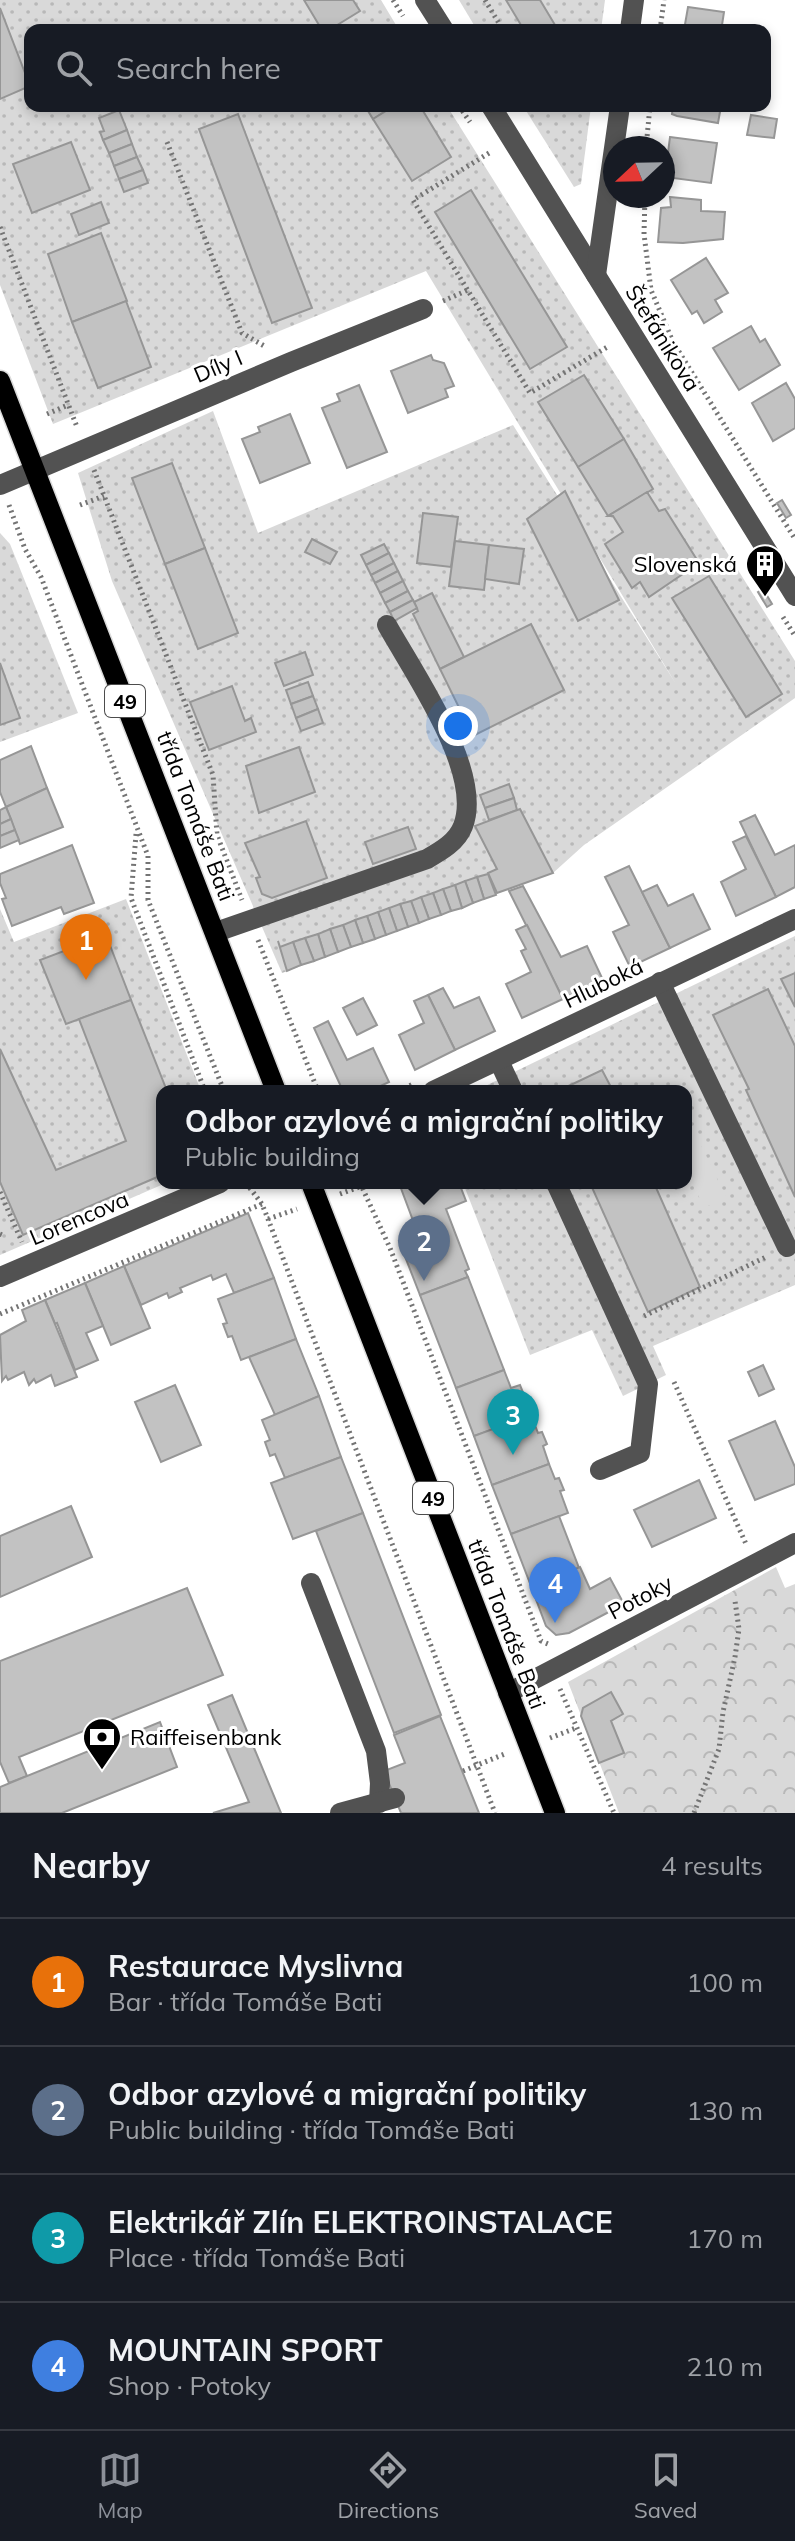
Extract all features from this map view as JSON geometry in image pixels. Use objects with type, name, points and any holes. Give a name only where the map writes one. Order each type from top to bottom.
[{"type":"main road","name":"třída Tomáše Bati","points":[[0,381],[274,1085]]},
{"type":"main road","name":"třída Tomáše Bati","points":[[313,1189],[555,1813]]},
{"type":"street","points":[[425,0],[440,24]]},
{"type":"street","points":[[631,24],[634,0]]},
{"type":"street","name":"Štefánikova","points":[[495,112],[795,596]]},
{"type":"street","points":[[596,275],[619,112]]},
{"type":"street","name":"Díly I","points":[[1,485],[423,309]]},
{"type":"street","points":[[216,932],[427,859],[454,840],[463,826],[466,784],[457,750],[387,625]]},
{"type":"street","name":"Hluboká","points":[[446,1085],[795,919]]},
{"type":"street","points":[[660,982],[787,1247]]},
{"type":"street","points":[[499,1061],[510,1085]]},
{"type":"street","name":"Lorencova","points":[[0,1277],[206,1189]]},
{"type":"street","points":[[559,1189],[648,1384],[640,1453],[600,1470]]},
{"type":"street","name":"Potoky","points":[[508,1693],[795,1543]]},
{"type":"street","points":[[311,1583],[376,1751],[380,1783],[387,1800],[340,1813]]},
{"type":"path","points":[[485,0],[499,24]]},
{"type":"path","points":[[661,24],[664,0]]},
{"type":"path","points":[[647,136],[649,112]]},
{"type":"path","points":[[167,142],[242,333],[291,362]]},
{"type":"path","points":[[489,153],[413,200],[530,393],[609,346]]},
{"type":"path","points":[[645,208],[644,234],[651,290],[673,342],[795,539]]},
{"type":"path","points":[[0,227],[213,775],[217,835],[316,1085]]},
{"type":"path","points":[[47,414],[68,405]]},
{"type":"path","points":[[1,485],[25,549],[41,577],[148,856],[148,900],[222,1085]]},
{"type":"path","points":[[80,505],[104,496]]},
{"type":"path","points":[[137,829],[131,898],[203,1085]]},
{"type":"path","points":[[251,1189],[262,1204],[495,1813]]},
{"type":"path","points":[[363,1189],[396,1262],[552,1671],[614,1813]]},
{"type":"path","points":[[0,1192],[21,1241],[28,1246]]},
{"type":"path","points":[[0,1314],[262,1204]]},
{"type":"path","points":[[623,1326],[787,1247]]},
{"type":"path","points":[[673,1380],[746,1545]]},
{"type":"path","points":[[733,1552],[758,1539]]},
{"type":"path","points":[[694,1813],[719,1749],[735,1657],[739,1629],[731,1575]]},
{"type":"path","points":[[541,1641],[550,1645],[559,1644]]},
{"type":"green space","points":[[0,0],[381,0],[395,24],[24,24],[24,112],[451,112],[795,661],[795,698],[584,845],[553,873],[282,973],[112,581],[78,473],[213,411],[258,533],[513,425],[676,684],[426,271],[53,424],[0,285]]},
{"type":"green space","points":[[459,0],[506,0],[520,24],[473,24]]},
{"type":"green space","points":[[540,0],[605,0],[602,24],[554,24]]},
{"type":"green space","points":[[527,112],[590,112],[581,184],[574,187]]},
{"type":"green space","points":[[0,533],[10,544],[78,713],[0,742]]},
{"type":"green space","points":[[126,899],[199,1085],[156,1085],[156,1187],[0,1255],[0,909],[14,942]]},
{"type":"green space","points":[[795,936],[795,1285],[653,1346],[666,1375],[623,1396],[592,1330],[530,1355],[465,1189],[692,1189],[692,1085],[487,1085]]},
{"type":"green space","points":[[696,1135],[726,1197],[704,1208],[692,1182],[692,1137]]},
{"type":"green space","points":[[776,1567],[785,1588],[795,1584],[795,1813],[619,1813],[568,1682]]},
{"type":"building","points":[[304,0],[353,0],[360,11],[339,24],[318,24]]},
{"type":"building","points":[[506,0],[540,0],[554,24],[520,24]]},
{"type":"building","points":[[688,7],[724,12],[722,24],[685,24]]},
{"type":"building","points":[[0,8],[24,70],[24,89],[0,99]]},
{"type":"building","points":[[120,112],[127,130],[103,140],[100,132],[104,131],[99,118]]},
{"type":"building","points":[[369,112],[384,112],[373,119]]},
{"type":"building","points":[[384,112],[424,112],[451,157],[412,181],[373,119]]},
{"type":"building","points":[[672,112],[720,112],[718,123]]},
{"type":"building","points":[[238,114],[312,308],[272,323],[199,129]]},
{"type":"building","points":[[751,115],[777,119],[774,138],[747,135]]},
{"type":"building","points":[[127,130],[132,144],[109,153],[103,140]]},
{"type":"building","points":[[675,138],[717,143],[711,183],[675,178]]},
{"type":"building","points":[[71,142],[90,190],[32,213],[13,164]]},
{"type":"building","points":[[132,144],[137,157],[114,166],[109,153]]},
{"type":"building","points":[[137,157],[143,170],[119,179],[114,166]]},
{"type":"building","points":[[143,170],[148,183],[124,192],[119,179]]},
{"type":"building","points":[[471,190],[567,347],[530,369],[435,212]]},
{"type":"building","points":[[675,197],[701,200],[701,211],[725,212],[723,239],[658,242],[661,208],[675,208]]},
{"type":"building","points":[[101,202],[109,223],[79,235],[71,214]]},
{"type":"building","points":[[101,233],[127,301],[72,322],[48,254]]},
{"type":"building","points":[[706,258],[728,293],[715,300],[722,312],[704,323],[697,311],[692,314],[671,280]]},
{"type":"building","points":[[126,301],[151,367],[98,388],[72,322]]},
{"type":"building","points":[[751,326],[760,342],[765,339],[780,365],[739,390],[713,348]]},
{"type":"building","points":[[431,355],[433,360],[444,363],[454,386],[445,389],[448,397],[408,413],[391,371]]},
{"type":"building","points":[[584,375],[624,439],[578,467],[538,402]]},
{"type":"building","points":[[786,383],[795,399],[795,428],[773,441],[752,403]]},
{"type":"building","points":[[359,385],[387,452],[347,468],[322,408],[340,401],[337,394]]},
{"type":"building","points":[[290,414],[310,463],[260,483],[242,439],[260,432],[258,427]]},
{"type":"building","points":[[624,439],[653,489],[608,516],[578,467]]},
{"type":"building","points":[[172,463],[205,548],[165,564],[132,478]]},
{"type":"building","points":[[565,491],[619,600],[578,621],[527,519]]},
{"type":"building","points":[[647,492],[659,511],[665,509],[699,563],[649,597],[640,582],[632,588],[605,544],[623,532],[613,516],[608,516]]},
{"type":"building","name":"Slovenská","points":[[782,500],[791,515],[786,518],[777,503]]},
{"type":"building","points":[[423,513],[458,517],[451,567],[417,563]]},
{"type":"building","points":[[312,539],[337,552],[330,564],[305,552]]},
{"type":"building","points":[[455,541],[489,545],[484,590],[449,586]]},
{"type":"building","points":[[384,544],[389,553],[366,565],[361,555]]},
{"type":"building","points":[[489,545],[524,549],[519,584],[485,579]]},
{"type":"building","points":[[205,548],[238,633],[198,649],[165,564]]},
{"type":"building","points":[[389,553],[394,563],[371,575],[366,565]]},
{"type":"building","points":[[394,563],[398,571],[375,583],[371,575]]},
{"type":"building","points":[[398,571],[403,581],[380,593],[375,583]]},
{"type":"building","points":[[709,576],[782,694],[746,717],[672,598]]},
{"type":"building","points":[[403,581],[408,591],[385,603],[380,593]]},
{"type":"building","name":"Slovenská","points":[[763,589],[772,604],[767,607],[758,592]]},
{"type":"building","points":[[408,591],[413,600],[390,612],[385,603]]},
{"type":"building","points":[[432,593],[464,657],[440,669],[413,614],[418,611],[414,602]]},
{"type":"building","points":[[413,600],[417,608],[394,621],[390,612]]},
{"type":"building","points":[[531,624],[564,690],[473,736],[440,669]]},
{"type":"building","points":[[305,652],[313,675],[284,686],[275,663]]},
{"type":"building","points":[[0,663],[20,718],[0,725]]},
{"type":"building","points":[[308,682],[313,696],[291,704],[286,690]]},
{"type":"building","points":[[232,686],[245,721],[251,718],[256,732],[209,750],[190,702]]},
{"type":"building","points":[[313,696],[318,709],[296,718],[291,704]]},
{"type":"building","points":[[318,709],[323,723],[301,731],[296,718]]},
{"type":"building","points":[[31,746],[47,788],[6,807],[0,792],[0,760]]},
{"type":"building","points":[[299,747],[315,792],[259,813],[246,766]]},
{"type":"building","points":[[509,784],[514,798],[485,808],[480,795]]},
{"type":"building","points":[[47,788],[63,827],[20,844],[6,807]]},
{"type":"building","points":[[514,798],[517,810],[489,820],[485,808]]},
{"type":"building","points":[[6,807],[11,819],[0,824],[0,810]]},
{"type":"building","points":[[520,809],[553,873],[497,893],[488,873],[497,869],[475,826]]},
{"type":"building","points":[[755,815],[775,855],[795,845],[795,887],[776,897],[740,822]]},
{"type":"building","points":[[11,819],[15,830],[0,836],[0,824]]},
{"type":"building","points":[[306,821],[327,878],[272,898],[262,894],[256,878],[260,877],[245,843]]},
{"type":"building","points":[[408,827],[416,849],[373,864],[365,842]]},
{"type":"building","points":[[15,830],[19,840],[0,848],[0,836]]},
{"type":"building","points":[[746,836],[776,897],[736,916],[721,882],[746,869],[733,842]]},
{"type":"building","points":[[72,845],[94,903],[64,914],[61,907],[12,926],[2,899],[6,898],[0,874]]},
{"type":"building","points":[[629,866],[670,948],[630,967],[613,932],[629,925],[605,877]]},
{"type":"building","points":[[488,874],[496,895],[484,899],[477,877]]},
{"type":"building","points":[[477,877],[484,899],[473,903],[465,881]]},
{"type":"building","points":[[465,881],[473,903],[462,908],[455,885]]},
{"type":"building","points":[[455,885],[462,908],[451,911],[443,889]]},
{"type":"building","points":[[657,885],[668,906],[693,894],[710,929],[670,948],[642,892]]},
{"type":"building","points":[[523,886],[561,957],[587,946],[603,980],[563,999],[509,891]]},
{"type":"building","points":[[443,889],[451,911],[441,915],[433,893]]},
{"type":"building","points":[[433,893],[441,915],[429,919],[421,897]]},
{"type":"building","points":[[421,897],[429,919],[419,923],[411,901]]},
{"type":"building","points":[[411,901],[419,923],[408,927],[400,904]]},
{"type":"building","points":[[400,904],[408,927],[397,931],[389,908]]},
{"type":"building","points":[[389,908],[397,931],[386,935],[378,912]]},
{"type":"building","points":[[378,912],[386,935],[375,939],[367,916]]},
{"type":"building","points":[[367,916],[375,939],[363,943],[355,920]]},
{"type":"building","points":[[355,920],[363,943],[351,947],[343,925]]},
{"type":"building","points":[[343,925],[351,947],[338,952],[330,929]]},
{"type":"building","points":[[527,925],[563,999],[522,1018],[506,984],[531,972],[521,951],[526,949],[516,930]]},
{"type":"building","points":[[330,929],[338,952],[325,957],[318,934]]},
{"type":"building","points":[[318,934],[325,957],[314,961],[305,938]]},
{"type":"building","points":[[106,935],[131,1000],[66,1024],[40,960]]},
{"type":"building","points":[[305,938],[314,961],[301,965],[293,942]]},
{"type":"building","points":[[278,941],[280,947],[293,942],[301,965],[287,971]]},
{"type":"building","points":[[795,973],[795,1007],[781,979]]},
{"type":"building","points":[[443,988],[454,1008],[479,997],[495,1031],[455,1050],[428,995]]},
{"type":"building","points":[[768,989],[795,1046],[795,1197],[746,1090],[749,1089],[713,1015]]},
{"type":"building","points":[[428,995],[455,1050],[415,1070],[399,1035],[424,1023],[414,1001]]},
{"type":"building","points":[[363,998],[377,1025],[357,1035],[343,1008]]},
{"type":"building","points":[[131,1000],[165,1085],[156,1085],[156,1178],[23,1235],[0,1182],[0,1049],[56,1170],[126,1141],[79,1019]]},
{"type":"building","points":[[328,1021],[347,1060],[373,1048],[389,1082],[383,1085],[340,1085],[314,1028]]},
{"type":"building","points":[[602,1070],[610,1085],[571,1085]]},
{"type":"building","points":[[401,1189],[461,1189],[466,1201],[446,1209],[469,1269],[465,1271],[468,1277],[420,1295],[399,1241],[418,1234]]},
{"type":"building","points":[[593,1189],[657,1189],[700,1287],[648,1312]]},
{"type":"building","points":[[248,1213],[274,1278],[234,1293],[226,1274],[213,1280],[211,1275],[180,1288],[182,1292],[169,1298],[167,1293],[141,1305],[124,1266]]},
{"type":"building","points":[[124,1266],[150,1328],[111,1345],[85,1283]]},
{"type":"building","points":[[468,1277],[504,1370],[456,1388],[420,1295]]},
{"type":"building","points":[[274,1278],[296,1339],[241,1360],[232,1336],[228,1337],[223,1324],[227,1323],[218,1299]]},
{"type":"building","points":[[85,1283],[103,1326],[86,1333],[98,1360],[75,1370],[45,1300]]},
{"type":"building","points":[[45,1300],[77,1377],[55,1386],[51,1375],[36,1383],[34,1379],[29,1385],[24,1372],[8,1380],[6,1376],[2,1381],[0,1335],[26,1321],[22,1310]]},
{"type":"building","points":[[296,1339],[319,1396],[275,1415],[249,1357]]},
{"type":"building","points":[[763,1365],[774,1389],[759,1396],[748,1372]]},
{"type":"building","points":[[504,1370],[511,1388],[520,1385],[528,1405],[523,1406],[527,1417],[474,1436],[456,1388]]},
{"type":"building","points":[[175,1385],[201,1445],[161,1462],[135,1402]]},
{"type":"building","points":[[319,1396],[341,1457],[285,1478],[275,1454],[270,1456],[265,1442],[270,1440],[262,1420]]},
{"type":"building","points":[[531,1415],[538,1433],[542,1432],[547,1444],[543,1446],[549,1464],[492,1485],[474,1436]]},
{"type":"building","points":[[775,1421],[795,1467],[795,1484],[755,1500],[729,1441]]},
{"type":"building","points":[[341,1457],[363,1513],[293,1539],[271,1483]]},
{"type":"building","points":[[549,1464],[564,1490],[560,1491],[568,1513],[511,1534],[492,1485]]},
{"type":"building","points":[[699,1480],[716,1518],[652,1547],[634,1510]]},
{"type":"building","points":[[71,1506],[92,1557],[0,1597],[0,1536]]},
{"type":"building","points":[[363,1513],[441,1715],[394,1733],[316,1531]]},
{"type":"building","points":[[559,1516],[579,1568],[531,1586],[511,1534]]},
{"type":"building","points":[[580,1567],[590,1589],[610,1578],[624,1604],[569,1633],[556,1635],[546,1626],[531,1586]]},
{"type":"building","points":[[187,1588],[223,1675],[19,1757],[27,1776],[9,1783],[0,1762],[0,1661]]},
{"type":"building","points":[[611,1692],[623,1714],[611,1721],[624,1753],[599,1763],[581,1716],[583,1708]]},
{"type":"building","points":[[232,1695],[281,1813],[213,1813],[249,1802],[208,1705]]},
{"type":"building","points":[[440,1716],[479,1813],[401,1813],[384,1771],[405,1763],[394,1735]]},
{"type":"building","name":"Raiffeisenbank","points":[[160,1722],[177,1767],[62,1813],[0,1813],[0,1787]]},
{"type":"place","name":"Slovenská","points":[[765,598]]},
{"type":"place","name":"Restaurace Myslivna","points":[[86,980]]},
{"type":"place","name":"Odbor azylové a migrační politiky","points":[[424,1281]]},
{"type":"place","name":"Elektrikář Zlín ELEKTROINSTALACE","points":[[513,1455]]},
{"type":"place","name":"MOUNTAIN SPORT","points":[[555,1623]]},
{"type":"place","name":"Raiffeisenbank","points":[[102,1771]]}]
